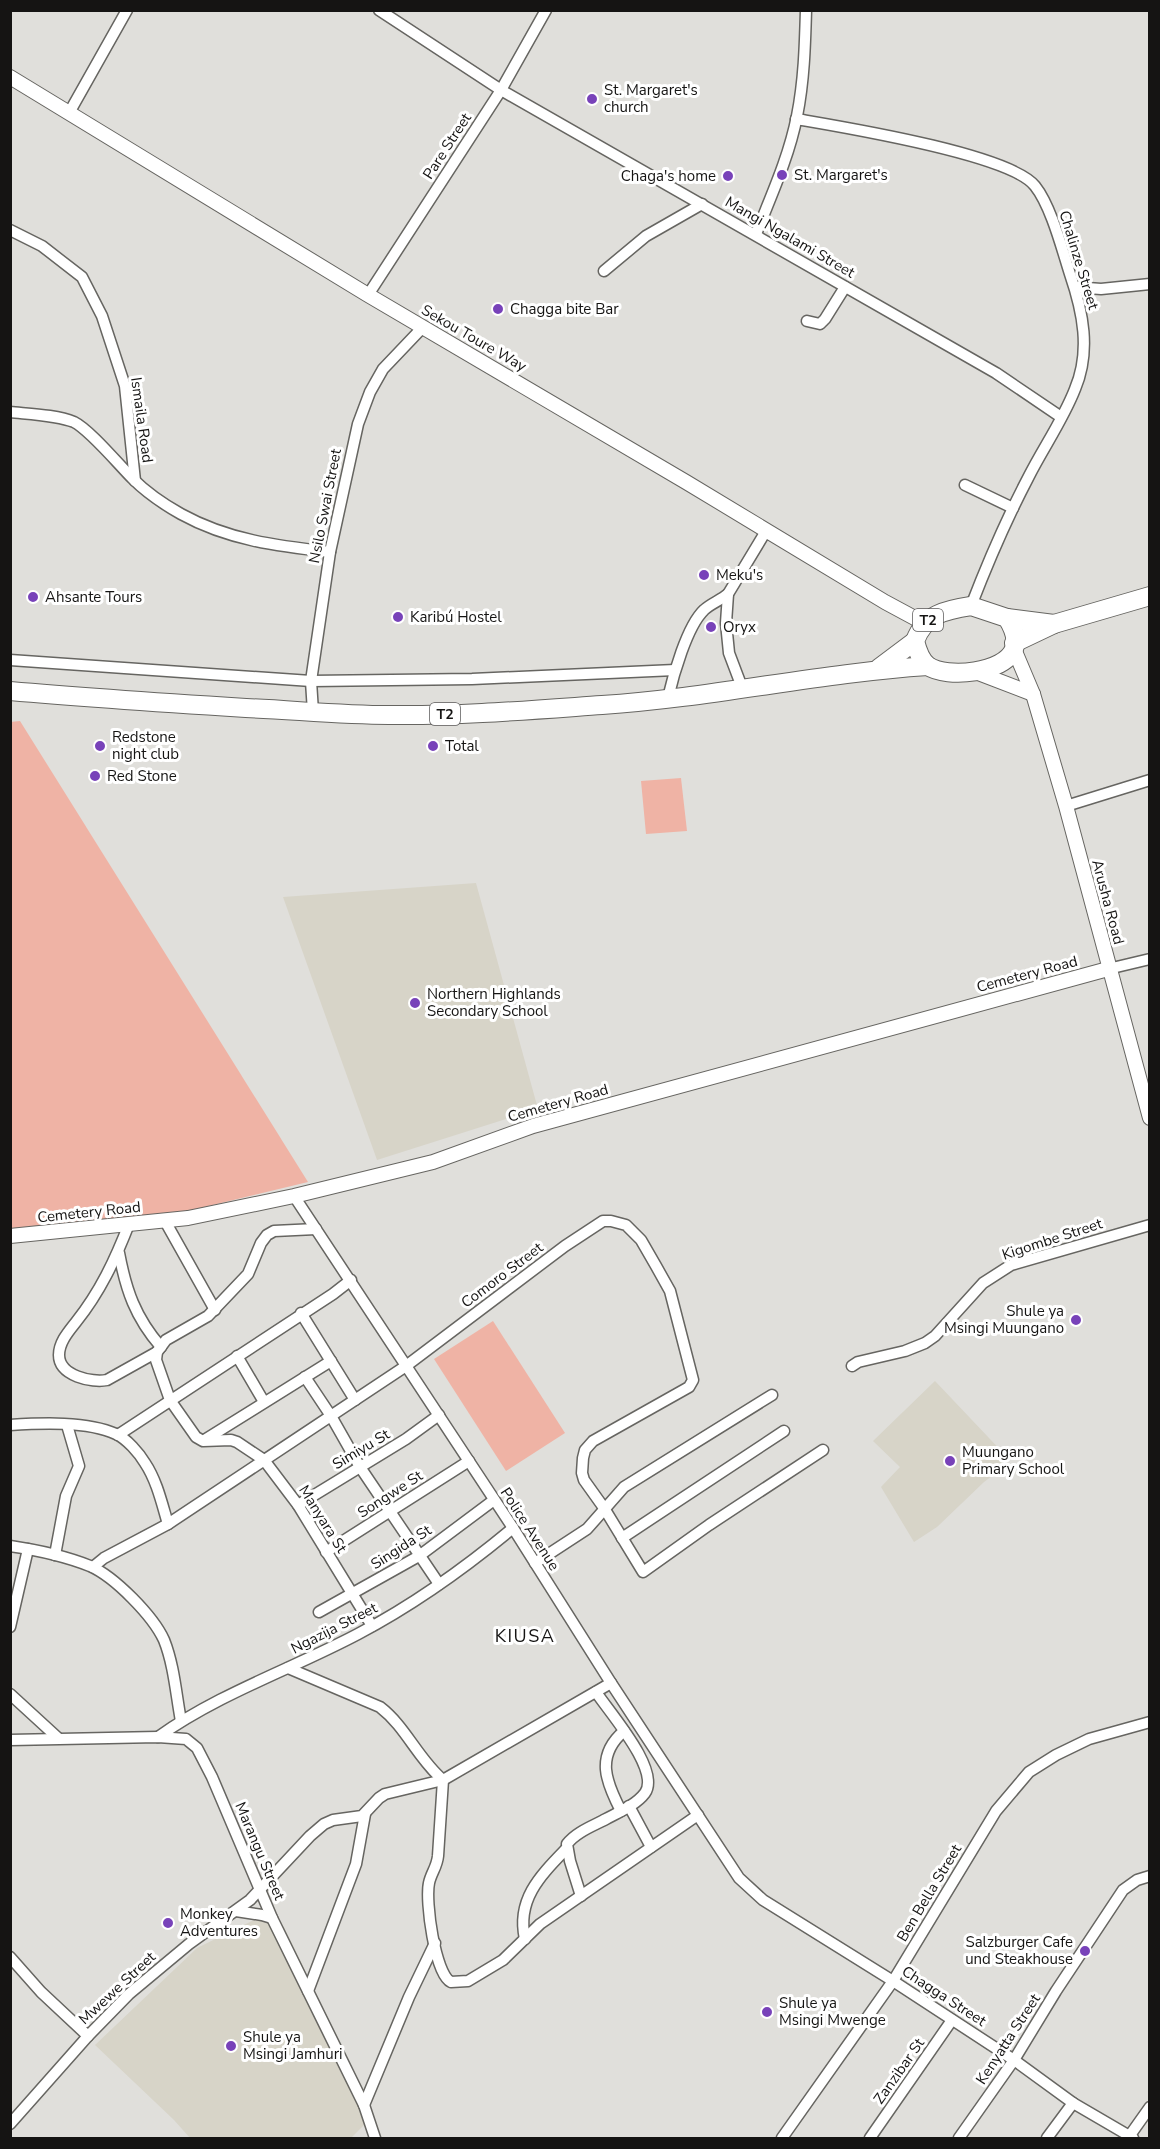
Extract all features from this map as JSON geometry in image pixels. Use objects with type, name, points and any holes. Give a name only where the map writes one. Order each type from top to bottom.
[{"type":"highway","name":"T2","points":[[10,691],[90,698],[390,715],[457,714],[604,705],[743,690],[877,669],[928,666],[954,672],[990,669],[1005,662],[1014,646],[1054,624],[1149,596]]},
{"type":"highway","name":"T2","points":[[877,669],[915,641],[924,623],[940,613],[971,606],[1007,618],[1054,624]]},
{"type":"highway","points":[[1007,618],[1014,629],[1014,646]]},
{"type":"highway","name":"T2","points":[[915,641],[919,654],[928,666]]},
{"type":"main road","name":"Sekou Toure Way","points":[[10,78],[368,295],[924,623]]},
{"type":"main road","name":"Arusha Road","points":[[1014,646],[1033,694],[1066,806],[1149,1118]]},
{"type":"main road","points":[[973,671],[1033,694]]},
{"type":"main road","name":"Cemetery Road","points":[[10,1236],[188,1218],[294,1197],[433,1162],[533,1126],[1108,969]]},
{"type":"street","points":[[69,113],[127,10]]},
{"type":"street","name":"Mangi Ngalami Street","points":[[379,10],[501,90],[996,373],[1061,417]]},
{"type":"street","name":"Pare Street","points":[[368,295],[501,90],[546,10]]},
{"type":"street","points":[[756,234],[785,158],[796,119],[805,54],[806,10]]},
{"type":"street","name":"Chalinze Street","points":[[796,119],[941,148],[1000,164],[1020,174],[1034,184],[1042,196],[1075,287],[1085,336],[1085,349],[1076,389],[1013,508],[988,561],[971,606]]},
{"type":"street","points":[[604,271],[646,236],[702,204]]},
{"type":"street","name":"Ismaila Road","points":[[10,230],[42,246],[82,277],[102,316],[125,386],[135,481]]},
{"type":"street","points":[[1075,287],[1101,289],[1149,284]]},
{"type":"street","points":[[807,321],[820,324],[846,286]]},
{"type":"street","name":"Nsilo Swai Street","points":[[313,712],[310,681],[330,552],[358,424],[370,392],[383,369],[423,327]]},
{"type":"street","points":[[10,412],[74,423],[96,440],[135,481],[179,513],[218,532],[276,546],[330,552]]},
{"type":"street","points":[[965,486],[1013,508]]},
{"type":"street","points":[[668,699],[675,670],[697,618],[705,609],[728,594],[766,531]]},
{"type":"street","points":[[728,594],[726,623],[729,653],[743,690]]},
{"type":"street","points":[[10,660],[310,681],[472,679],[675,670]]},
{"type":"street","points":[[1066,806],[1149,780]]},
{"type":"street","points":[[1108,969],[1149,959]]},
{"type":"street","name":"Police Avenue","points":[[294,1197],[351,1280],[739,1878]]},
{"type":"street","points":[[165,1221],[215,1310]]},
{"type":"street","name":"Comoro Street","points":[[93,1567],[104,1558],[168,1524],[356,1400],[406,1366],[591,1228],[603,1221],[611,1221],[626,1226],[641,1240],[670,1291],[693,1380],[689,1387],[593,1441],[585,1450],[582,1466],[584,1480],[604,1508]]},
{"type":"street","points":[[129,1224],[119,1251],[90,1305],[62,1342],[60,1360],[69,1371],[82,1379],[99,1382],[107,1380],[159,1349],[172,1336],[215,1310],[252,1269],[261,1244],[267,1235],[274,1231],[316,1228]]},
{"type":"street","name":"Kigombe Street","points":[[852,1366],[858,1362],[905,1352],[925,1343],[935,1336],[983,1283],[1011,1265],[1149,1225]]},
{"type":"street","points":[[119,1251],[126,1288],[132,1303],[159,1349],[158,1368],[170,1400],[191,1432],[203,1441],[331,1361]]},
{"type":"street","points":[[118,1435],[351,1280]]},
{"type":"street","points":[[301,1313],[356,1400]]},
{"type":"street","points":[[237,1356],[264,1402]]},
{"type":"street","points":[[305,1377],[331,1416],[360,1467],[438,1584]]},
{"type":"street","points":[[535,1563],[587,1529],[624,1487],[772,1395]]},
{"type":"street","name":"Simiyu St","points":[[298,1505],[406,1439],[439,1415]]},
{"type":"street","points":[[10,1425],[36,1423],[67,1425],[118,1435],[145,1463],[168,1524]]},
{"type":"street","points":[[55,1555],[66,1496],[79,1466],[67,1425]]},
{"type":"street","points":[[622,1538],[784,1431]]},
{"type":"street","name":"Manyara St","points":[[203,1441],[231,1440],[242,1444],[264,1460],[298,1505],[372,1626]]},
{"type":"street","points":[[604,1508],[643,1572],[709,1525],[823,1450]]},
{"type":"street","name":"Songwe St","points":[[326,1552],[469,1461]]},
{"type":"street","name":"Singida St","points":[[319,1612],[419,1556],[494,1500]]},
{"type":"street","name":"Ngazija Street","points":[[158,1737],[181,1721],[252,1684],[372,1626],[471,1563],[513,1528]]},
{"type":"street","points":[[10,1546],[55,1555],[93,1567],[140,1605],[153,1620],[164,1640],[181,1721]]},
{"type":"street","points":[[10,1627],[28,1549]]},
{"type":"street","points":[[288,1668],[380,1707],[389,1714],[422,1759],[443,1780],[437,1863],[429,1881],[428,1890],[429,1918],[443,1975],[448,1981],[460,1983],[468,1981],[502,1960],[540,1924],[698,1815]]},
{"type":"street","points":[[308,1991],[356,1864],[365,1814],[379,1798],[385,1794],[443,1780],[611,1683]]},
{"type":"street","points":[[525,1939],[522,1919],[525,1902],[570,1841],[625,1808],[646,1791],[649,1776],[642,1761],[596,1692]]},
{"type":"street","points":[[10,1694],[58,1738]]},
{"type":"street","name":"Ben Bella Street","points":[[782,2139],[893,1981],[996,1811],[1029,1772],[1056,1755],[1089,1739],[1149,1722]]},
{"type":"street","points":[[624,1731],[612,1743],[605,1770],[610,1788],[651,1847]]},
{"type":"street","name":"Marangu Street","points":[[10,1740],[158,1737],[186,1739],[197,1748],[212,1777],[272,1918],[364,2106],[375,2139]]},
{"type":"street","name":"Mwewe Street","points":[[10,2124],[88,2036],[137,1988],[189,1944],[236,1911],[310,1836],[324,1824],[333,1820],[365,1814]]},
{"type":"street","points":[[567,1848],[581,1896]]},
{"type":"street","name":"Kenyatta Street","points":[[959,2139],[1014,2060],[1056,1991],[1123,1890],[1137,1880],[1149,1876]]},
{"type":"street","name":"Chagga Street","points":[[739,1878],[763,1900],[893,1981],[1014,2060],[1072,2103],[1130,2138]]},
{"type":"street","points":[[236,1911],[272,1918]]},
{"type":"street","points":[[364,2106],[435,1942]]},
{"type":"street","points":[[10,1958],[41,1992],[88,2036]]},
{"type":"street","name":"Zanzibar St","points":[[870,2139],[952,2020]]},
{"type":"street","points":[[1047,2139],[1072,2103]]},
{"type":"street","points":[[1130,2138],[1149,2107]]},
{"type":"shaded area","points":[[20,721],[308,1182],[188,1211],[11,1229],[10,722]]},
{"type":"shaded area","points":[[681,778],[687,831],[646,834],[641,781]]},
{"type":"shaded area","name":"Northern Highlands Secondary School","points":[[476,883],[538,1109],[377,1160],[283,897]]},
{"type":"shaded area","points":[[493,1321],[565,1433],[506,1471],[434,1359]]},
{"type":"shaded area","name":"Muungano Primary School","points":[[935,1381],[1007,1457],[1008,1464],[984,1482],[937,1527],[914,1542],[881,1487],[900,1467],[873,1441]]},
{"type":"shaded area","points":[[256,1919],[284,1927],[333,2028],[369,2120],[351,2138],[190,2138],[95,2045],[197,1948]]},
{"type":"place","name":"St. Margaret's church","points":[[592,99]]},
{"type":"place","name":"St. Margaret's","points":[[782,175]]},
{"type":"place","name":"Chaga's home","points":[[728,176]]},
{"type":"place","name":"Chagga bite Bar","points":[[498,309]]},
{"type":"place","name":"Meku's","points":[[704,575]]},
{"type":"place","name":"Ahsante Tours","points":[[33,597]]},
{"type":"place","name":"Karibú Hostel","points":[[398,617]]},
{"type":"place","name":"Oryx","points":[[711,627]]},
{"type":"place","name":"Redstone night club","points":[[100,746]]},
{"type":"place","name":"Total","points":[[433,746]]},
{"type":"place","name":"Red Stone","points":[[95,776]]},
{"type":"place","name":"Northern Highlands Secondary School","points":[[415,1003]]},
{"type":"place","name":"Shule ya Msingi Muungano","points":[[1076,1320]]},
{"type":"place","name":"Muungano Primary School","points":[[950,1461]]},
{"type":"place","name":"Monkey Adventures","points":[[168,1923]]},
{"type":"place","name":"Salzburger Cafe und Steakhouse","points":[[1085,1951]]},
{"type":"place","name":"Shule ya Msingi Mwenge","points":[[767,2012]]},
{"type":"place","name":"Shule ya Msingi Jamhuri","points":[[231,2046]]},
{"type":"district","name":"KIUSA","points":[[525,1636]]}]
